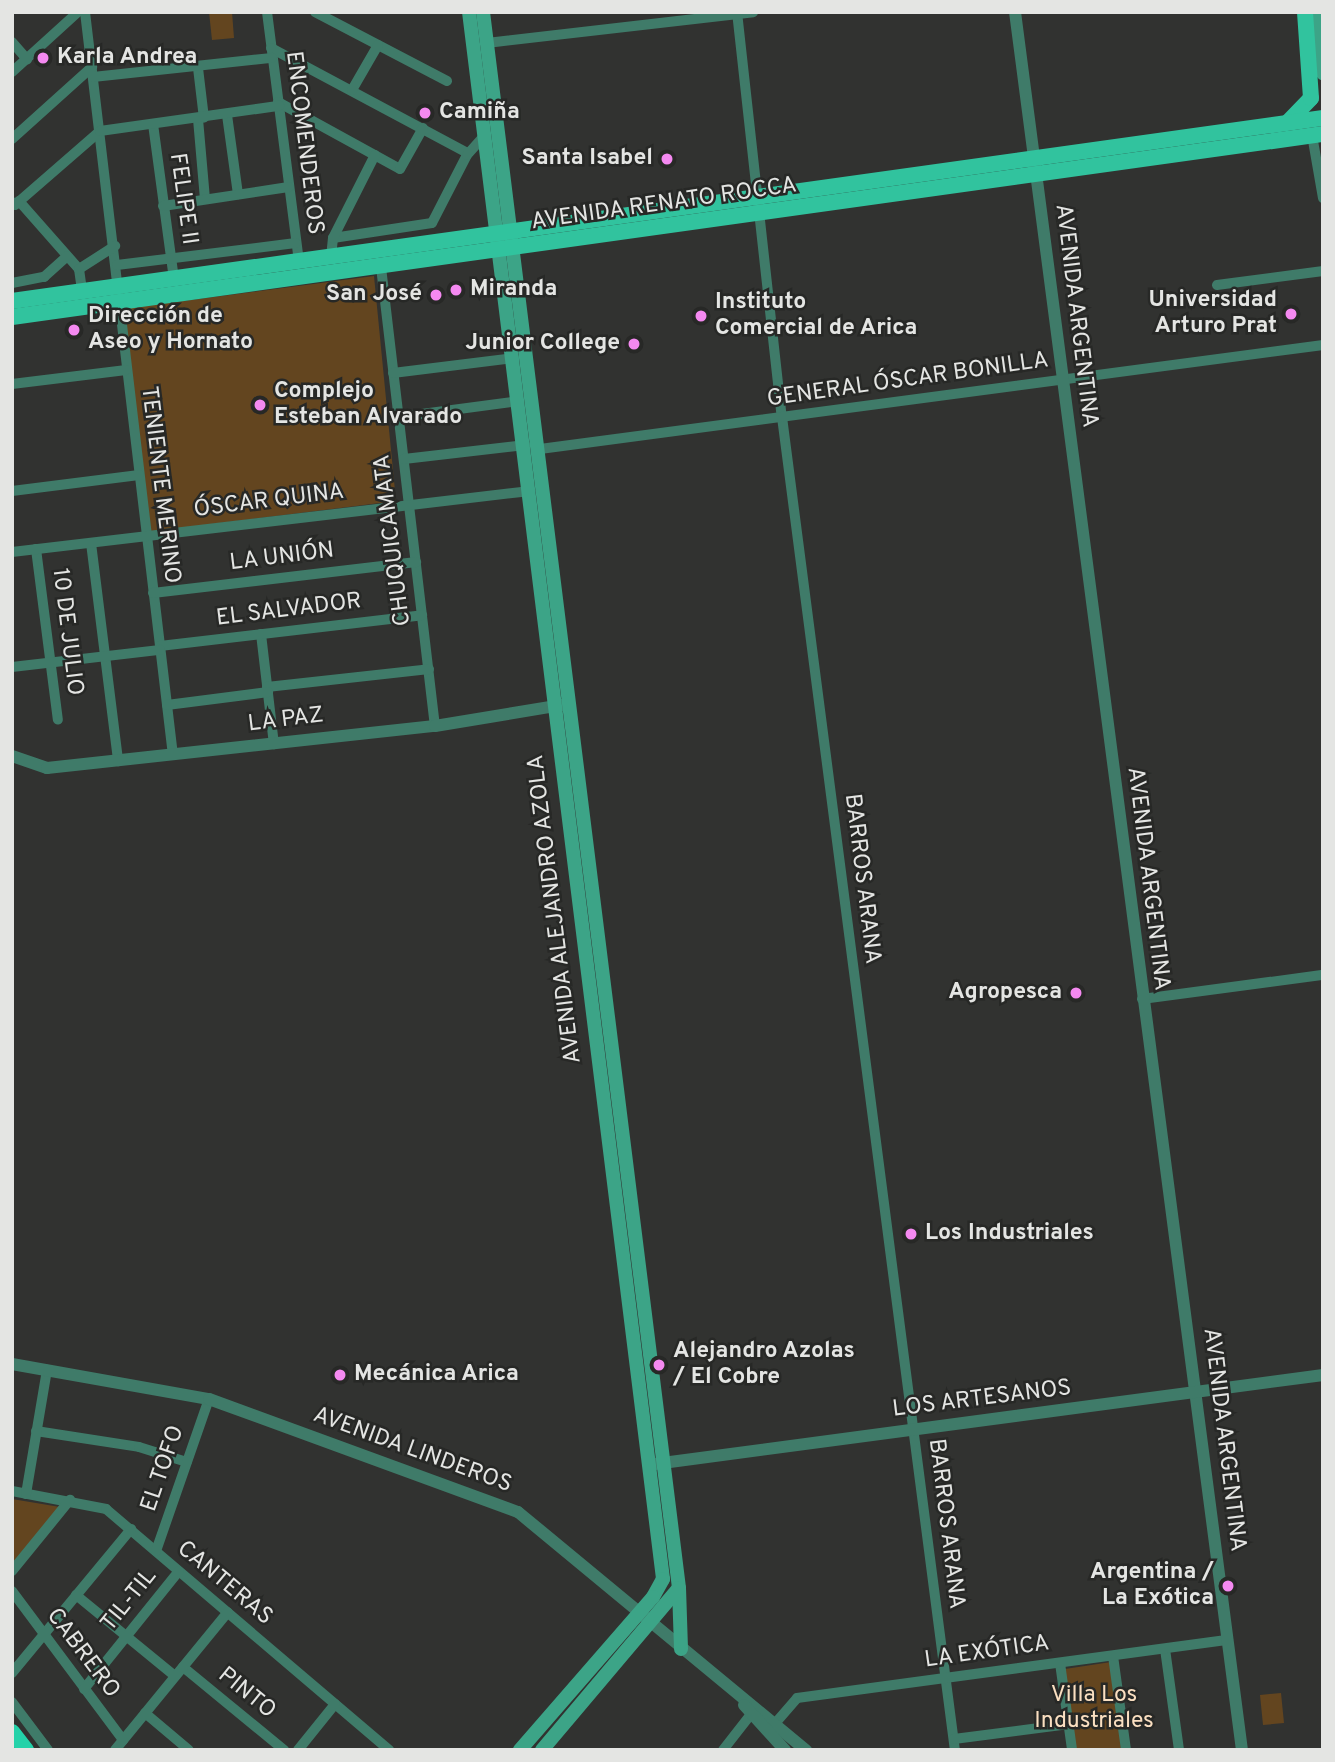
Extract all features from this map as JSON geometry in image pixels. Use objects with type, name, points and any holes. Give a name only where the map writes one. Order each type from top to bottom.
[{"type":"highway","points":[[12,1732],[26,1750]]},
{"type":"main road","name":"AVENIDA ALEJANDRO AZOLA","points":[[468,12],[485,134],[507,242],[540,449],[561,705]]},
{"type":"main road","name":"AVENIDA ALEJANDRO AZOLA","points":[[483,12],[507,242],[514,358],[561,705],[654,1464],[663,1579],[638,1615],[520,1750]]},
{"type":"main road","points":[[1320,12],[1323,26]]},
{"type":"main road","points":[[1306,15],[1323,74]]},
{"type":"main road","points":[[1285,123],[1307,107],[1311,98],[1306,15]]},
{"type":"main road","name":"AVENIDA RENATO ROCCA","points":[[1185,145],[1285,123],[1323,118]]},
{"type":"main road","name":"AVENIDA RENATO ROCCA","points":[[12,317],[174,279],[381,267],[507,242],[927,181],[1185,145],[1318,135]]},
{"type":"main road","name":"AVENIDA RENATO ROCCA","points":[[12,300],[82,291],[119,294],[300,270],[331,257],[507,242]]},
{"type":"main road","name":"AVENIDA ALEJANDRO AZOLA","points":[[654,1464],[678,1588],[681,1648]]},
{"type":"main road","points":[[542,1750],[651,1625],[678,1588]]},
{"type":"street","points":[[12,72],[78,12]]},
{"type":"street","name":"TENIENTE MERINO","points":[[85,12],[115,246],[126,370],[173,755]]},
{"type":"street","name":"ENCOMENDEROS","points":[[267,12],[300,270]]},
{"type":"street","points":[[315,12],[334,17],[378,45],[447,82]]},
{"type":"street","points":[[487,43],[753,12]]},
{"type":"street","name":"AVENIDA ARGENTINA","points":[[1014,12],[1242,1750]]},
{"type":"street","name":"BARROS ARANA","points":[[737,13],[782,417],[954,1744]]},
{"type":"street","points":[[12,42],[27,59]]},
{"type":"street","points":[[352,90],[378,45]]},
{"type":"street","points":[[12,123],[16,136],[92,72],[198,68],[272,53],[352,90],[468,153]]},
{"type":"street","points":[[198,68],[205,199]]},
{"type":"street","points":[[82,291],[79,269],[16,201],[100,131],[201,118],[278,104],[400,169],[423,128]]},
{"type":"street","points":[[227,114],[238,194]]},
{"type":"street","name":"FELIPE II","points":[[153,124],[174,279]]},
{"type":"street","points":[[333,238],[432,223],[468,153],[485,134]]},
{"type":"street","points":[[1318,135],[1323,198]]},
{"type":"street","points":[[331,257],[333,238],[375,155]]},
{"type":"street","points":[[163,206],[289,187]]},
{"type":"street","points":[[117,265],[296,243]]},
{"type":"street","points":[[79,269],[115,246]]},
{"type":"street","points":[[12,283],[44,277],[67,256]]},
{"type":"street","name":"CHUQUICAMATA","points":[[381,267],[435,726]]},
{"type":"street","points":[[1217,285],[1323,271]]},
{"type":"street","name":"GENERAL ÓSCAR BONILLA","points":[[540,449],[1323,345]]},
{"type":"street","points":[[393,373],[514,358]]},
{"type":"street","points":[[12,384],[126,370]]},
{"type":"street","points":[[398,416],[520,401]]},
{"type":"street","points":[[404,459],[525,445]]},
{"type":"street","points":[[12,491],[139,475]]},
{"type":"street","name":"ÓSCAR QUINA","points":[[12,552],[530,491]]},
{"type":"street","points":[[91,543],[118,761]]},
{"type":"street","name":"10 DE JULIO","points":[[36,549],[58,720]]},
{"type":"street","name":"LA UNIÓN","points":[[153,593],[416,562]]},
{"type":"street","name":"EL SALVADOR","points":[[12,667],[422,615]]},
{"type":"street","points":[[261,634],[274,744]]},
{"type":"street","points":[[167,705],[429,669]]},
{"type":"street","name":"LA PAZ","points":[[12,756],[47,768],[435,726],[561,705]]},
{"type":"street","points":[[1142,999],[1323,975]]},
{"type":"street","name":"AVENIDA LINDEROS","points":[[12,1364],[209,1399],[526,1516],[638,1615],[739,1695],[771,1728],[806,1750]]},
{"type":"street","points":[[26,1494],[47,1370]]},
{"type":"street","name":"LOS ARTESANOS","points":[[654,1464],[1323,1375]]},
{"type":"street","name":"EL TOFO","points":[[156,1551],[209,1399]]},
{"type":"street","points":[[36,1431],[139,1447],[187,1462]]},
{"type":"street","name":"CANTERAS","points":[[12,1491],[106,1509],[389,1750]]},
{"type":"street","points":[[12,1571],[70,1500]]},
{"type":"street","name":"EL TOFO","points":[[12,1673],[131,1530]]},
{"type":"street","name":"TIL-TIL","points":[[84,1689],[179,1571]]},
{"type":"street","name":"CABRERO","points":[[12,1591],[123,1740]]},
{"type":"street","points":[[76,1595],[175,1676]]},
{"type":"street","points":[[115,1750],[228,1612]]},
{"type":"street","name":"LA EXÓTICA","points":[[771,1728],[797,1698],[1228,1640]]},
{"type":"street","points":[[1165,1649],[1178,1750]]},
{"type":"street","points":[[1113,1656],[1126,1750]]},
{"type":"street","points":[[1060,1663],[1072,1750]]},
{"type":"street","name":"PINTO","points":[[183,1667],[284,1750]]},
{"type":"street","points":[[12,1702],[48,1750]]},
{"type":"street","points":[[298,1750],[335,1704]]},
{"type":"street","points":[[723,1750],[753,1712]]},
{"type":"street","points":[[145,1713],[189,1750]]},
{"type":"street","points":[[954,1744],[1069,1724]]},
{"type":"street","name":"AVENIDA LINDEROS","points":[[771,1728],[785,1750]]},
{"type":"green space","points":[[209,12],[232,12],[234,38],[212,40]]},
{"type":"green space","name":"Complejo Esteban Alvarado","points":[[374,276],[396,501],[148,532],[122,309]]},
{"type":"green space","points":[[12,1499],[60,1507],[12,1568]]},
{"type":"green space","name":"Villa Los Industriales","points":[[1111,1662],[1123,1750],[1075,1750],[1065,1669]]},
{"type":"green space","points":[[1281,1693],[1284,1723],[1263,1725],[1260,1695]]},
{"type":"place","name":"Karla Andrea","points":[[43,58]]},
{"type":"place","name":"Camiña","points":[[425,113]]},
{"type":"place","name":"Santa Isabel","points":[[667,159]]},
{"type":"place","name":"Miranda","points":[[456,290]]},
{"type":"place","name":"San José","points":[[436,295]]},
{"type":"place","name":"Universidad Arturo Prat","points":[[1291,314]]},
{"type":"place","name":"Instituto Comercial de Arica","points":[[701,316]]},
{"type":"place","name":"Dirección de Aseo y Hornato","points":[[74,330]]},
{"type":"place","name":"Junior College","points":[[634,344]]},
{"type":"place","name":"Complejo Esteban Alvarado","points":[[260,405]]},
{"type":"place","name":"Agropesca","points":[[1076,993]]},
{"type":"place","name":"Los Industriales","points":[[911,1234]]},
{"type":"place","name":"Alejandro Azolas / El Cobre","points":[[659,1365]]},
{"type":"place","name":"Mecánica Arica","points":[[340,1375]]},
{"type":"place","name":"Argentina / La Exótica","points":[[1228,1586]]}]
